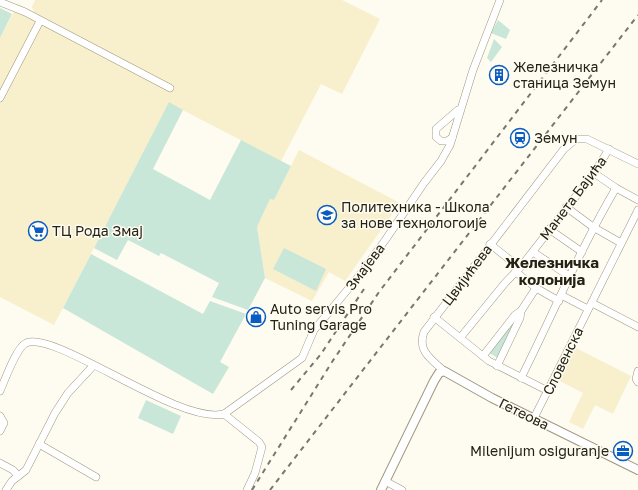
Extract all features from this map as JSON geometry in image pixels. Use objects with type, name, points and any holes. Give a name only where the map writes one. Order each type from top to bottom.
[{"type":"street","name":"Змајева","points":[[224,414],[302,358],[314,330],[359,276],[445,154],[452,138],[459,109],[500,0]]},
{"type":"street","points":[[0,2],[25,12],[170,88]]},
{"type":"street","points":[[0,98],[40,21]]},
{"type":"street","points":[[452,138],[444,141],[438,139],[435,132],[438,126],[459,109]]},
{"type":"street","points":[[447,120],[451,122],[454,128]]},
{"type":"street","name":"Цвијићева","points":[[421,343],[424,332],[434,318],[564,149],[572,141],[580,138],[590,140],[608,149]]},
{"type":"street","points":[[444,141],[445,154]]},
{"type":"street","points":[[608,149],[638,164]]},
{"type":"street","name":"Манета Бајића","points":[[460,338],[505,283],[533,252],[549,229],[594,173],[608,149]]},
{"type":"street","points":[[594,173],[616,188],[638,200]]},
{"type":"street","points":[[521,378],[593,227],[616,188]]},
{"type":"street","points":[[566,207],[593,227],[621,243]]},
{"type":"street","name":"Словенска","points":[[534,418],[638,210]]},
{"type":"street","points":[[549,229],[582,252]]},
{"type":"street","points":[[490,244],[536,288],[560,298],[590,306],[638,327]]},
{"type":"street","points":[[533,252],[570,276]]},
{"type":"street","points":[[483,356],[515,315],[521,311],[536,288]]},
{"type":"street","points":[[497,366],[520,318],[521,311]]},
{"type":"street","points":[[434,318],[497,366],[548,391]]},
{"type":"street","points":[[0,391],[12,363],[21,348],[26,343],[34,343],[55,348],[188,410],[224,414],[259,442],[262,447],[255,473],[247,490]]},
{"type":"street","name":"Гетеова","points":[[421,343],[424,352],[444,371],[478,391],[638,470]]},
{"type":"street","points":[[8,489],[18,476],[26,470],[68,393],[93,366]]},
{"type":"street","points":[[381,490],[434,381],[440,373],[444,371]]},
{"type":"street","points":[[637,381],[638,371]]},
{"type":"street","points":[[0,416],[4,423],[0,431]]},
{"type":"street","points":[[39,444],[96,477]]},
{"type":"street","points":[[0,463],[13,470],[18,476]]},
{"type":"street","points":[[385,481],[402,490]]},
{"type":"shaded area","points":[[35,0],[342,0],[380,19],[342,94],[321,84],[281,161],[169,103],[54,325],[0,297],[0,38],[18,4],[34,12],[32,7]]},
{"type":"shaded area","name":"Политехника - Школа за нове технологоије","points":[[299,150],[400,203],[345,281],[329,272],[312,301],[265,278],[257,227],[270,199],[274,200]]},
{"type":"shaded area","points":[[574,347],[631,376],[613,414],[595,405],[583,429],[569,422],[583,393],[558,380]]},
{"type":"green space","points":[[0,8],[12,14],[0,38]]},
{"type":"green space","points":[[498,20],[510,30],[506,39],[491,33]]},
{"type":"green space","points":[[494,39],[502,47],[491,62],[487,58]]},
{"type":"green space","points":[[169,102],[183,110],[153,169],[210,200],[241,140],[291,166],[274,200],[270,199],[257,227],[265,278],[248,310],[212,297],[219,283],[161,253],[159,256],[128,240],[117,260],[94,248]]},
{"type":"green space","points":[[284,248],[326,269],[316,291],[273,269]]},
{"type":"green space","points":[[91,254],[203,314],[210,301],[246,314],[220,362],[229,367],[213,394],[63,308]]},
{"type":"green space","points":[[514,319],[517,319],[498,358],[489,353]]},
{"type":"green space","points":[[146,400],[181,416],[173,434],[138,418]]},
{"type":"railway","points":[[252,490],[332,362],[379,292],[602,0]]},
{"type":"railway","points":[[270,490],[638,15]]},
{"type":"railway","points":[[291,390],[321,354],[364,289]]},
{"type":"place","name":"Железничка станица Земун","points":[[499,75]]},
{"type":"place","name":"Земун","points":[[520,138]]},
{"type":"place","name":"Политехника - Школа за нове технологоије","points":[[327,215]]},
{"type":"place","name":"ТЦ Рода Змај","points":[[38,231]]},
{"type":"place","name":"Auto servis Pro Tuning Garage","points":[[256,317]]},
{"type":"place","name":"Milenijum osiguranje","points":[[623,451]]},
{"type":"district","name":"Железничка колонија","points":[[552,272]]}]
